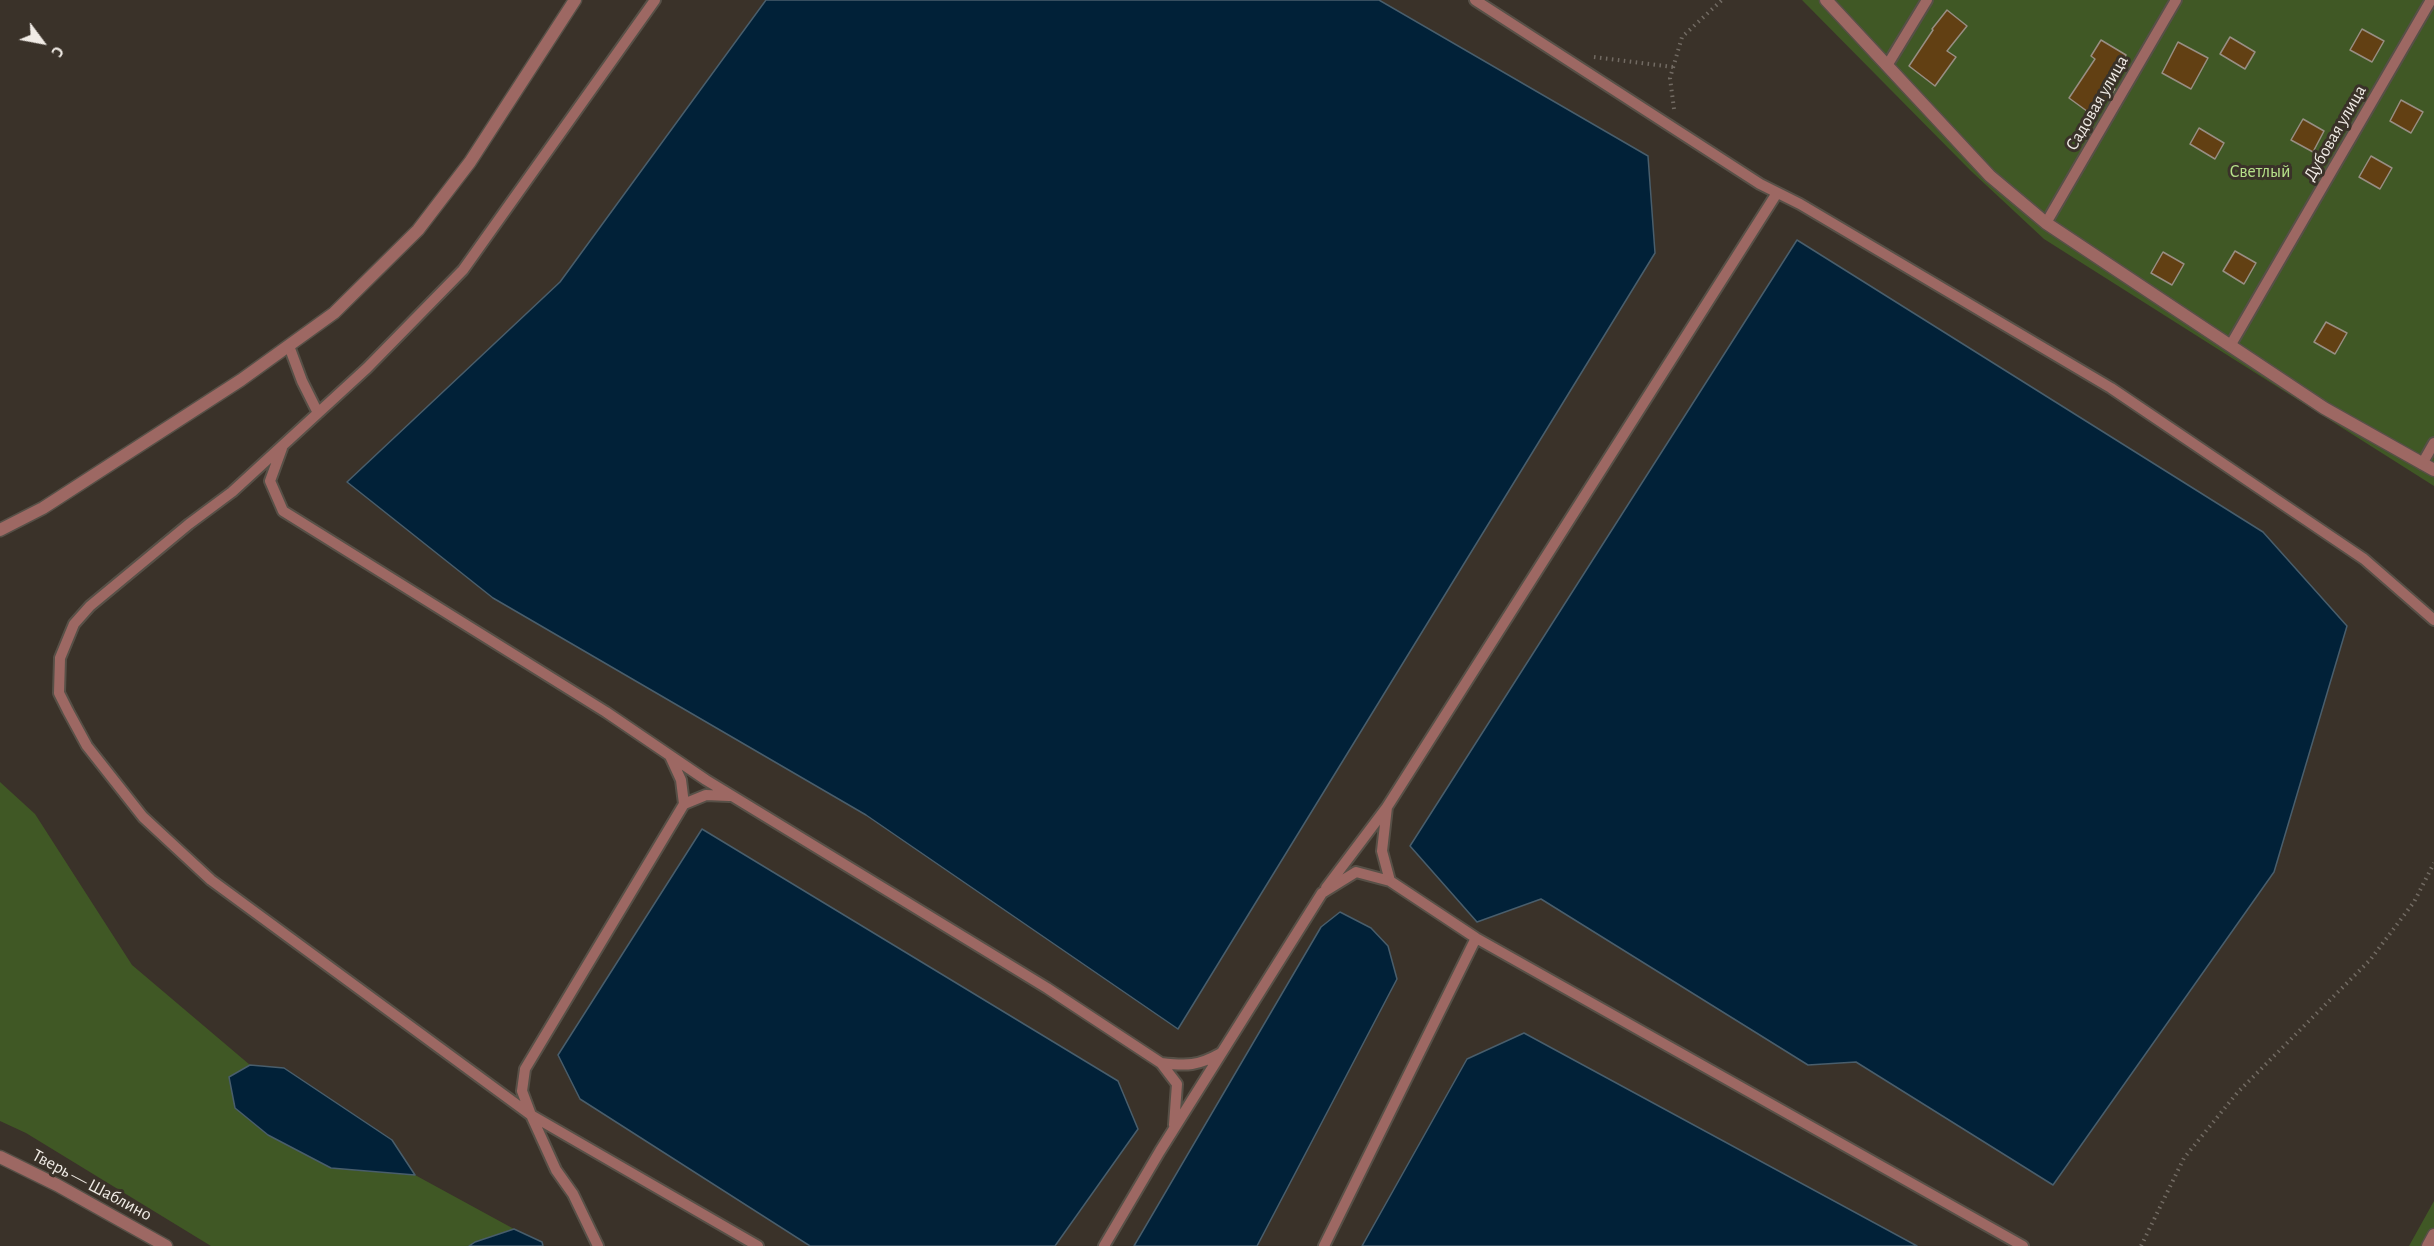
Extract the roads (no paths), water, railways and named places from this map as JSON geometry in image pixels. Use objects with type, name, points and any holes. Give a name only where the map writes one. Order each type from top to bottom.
[{"type":"street","points":[[0,530],[43,508],[241,380],[334,313],[418,230],[470,162],[575,0]]},
{"type":"street","points":[[1826,0],[1990,176],[2046,223],[2324,408],[2434,470]]},
{"type":"street","name":"Тверь — Шаблино","points":[[0,1156],[166,1246]]},
{"type":"street","points":[[2428,1246],[2434,1235]]},
{"type":"lane","points":[[655,0],[463,270],[367,368],[232,492],[189,524],[90,606],[74,624],[60,658],[59,693],[87,746],[143,817],[211,880],[531,1115],[756,1246]]},
{"type":"lane","points":[[1475,0],[1760,184],[1800,204],[2110,388],[2364,559],[2434,620]]},
{"type":"lane","points":[[1888,64],[1927,0]]},
{"type":"lane","name":"Садовая улица","points":[[2046,223],[2176,0]]},
{"type":"lane","name":"Дубовая улица","points":[[2230,346],[2432,0]]},
{"type":"lane","points":[[1104,1246],[1173,1129],[1322,893],[1387,807],[1777,193]]},
{"type":"lane","points":[[289,346],[302,381],[318,413]]},
{"type":"lane","points":[[2422,464],[2434,443]]},
{"type":"lane","points":[[283,445],[270,482],[283,511],[606,712],[731,796],[1047,988],[1161,1063],[1177,1084],[1173,1129]]},
{"type":"lane","points":[[669,755],[681,780],[684,804]]},
{"type":"lane","points":[[598,1246],[573,1194],[556,1170],[531,1115],[522,1091],[525,1069],[684,804],[706,795],[731,796]]},
{"type":"lane","points":[[1387,807],[1382,851],[1390,881]]},
{"type":"lane","points":[[1322,893],[1356,872],[1390,881],[1476,939],[2024,1246]]},
{"type":"lane","points":[[1324,1246],[1476,939]]},
{"type":"lane","points":[[1161,1063],[1189,1066],[1207,1061],[1223,1052]]},
{"type":"water","points":[[766,0],[1379,0],[1648,156],[1655,253],[1178,1029],[866,815],[493,598],[347,482],[560,282]]},
{"type":"water","points":[[1797,240],[2263,532],[2347,626],[2274,872],[2053,1185],[1856,1062],[1808,1065],[1541,899],[1477,922],[1410,846]]},
{"type":"water","points":[[702,829],[1118,1081],[1138,1129],[1055,1246],[810,1246],[580,1099],[558,1055]]},
{"type":"water","points":[[1340,912],[1371,928],[1388,946],[1397,979],[1257,1246],[1134,1246],[1321,927]]},
{"type":"water","points":[[1524,1033],[1917,1246],[1362,1246],[1467,1059]]},
{"type":"water","points":[[250,1065],[284,1068],[392,1140],[415,1175],[331,1168],[268,1135],[235,1108],[229,1077]]},
{"type":"water","points":[[514,1229],[542,1242],[543,1246],[469,1246],[475,1242]]},
{"type":"park label","name":"Светлый","points":[[2260,172]]}]
